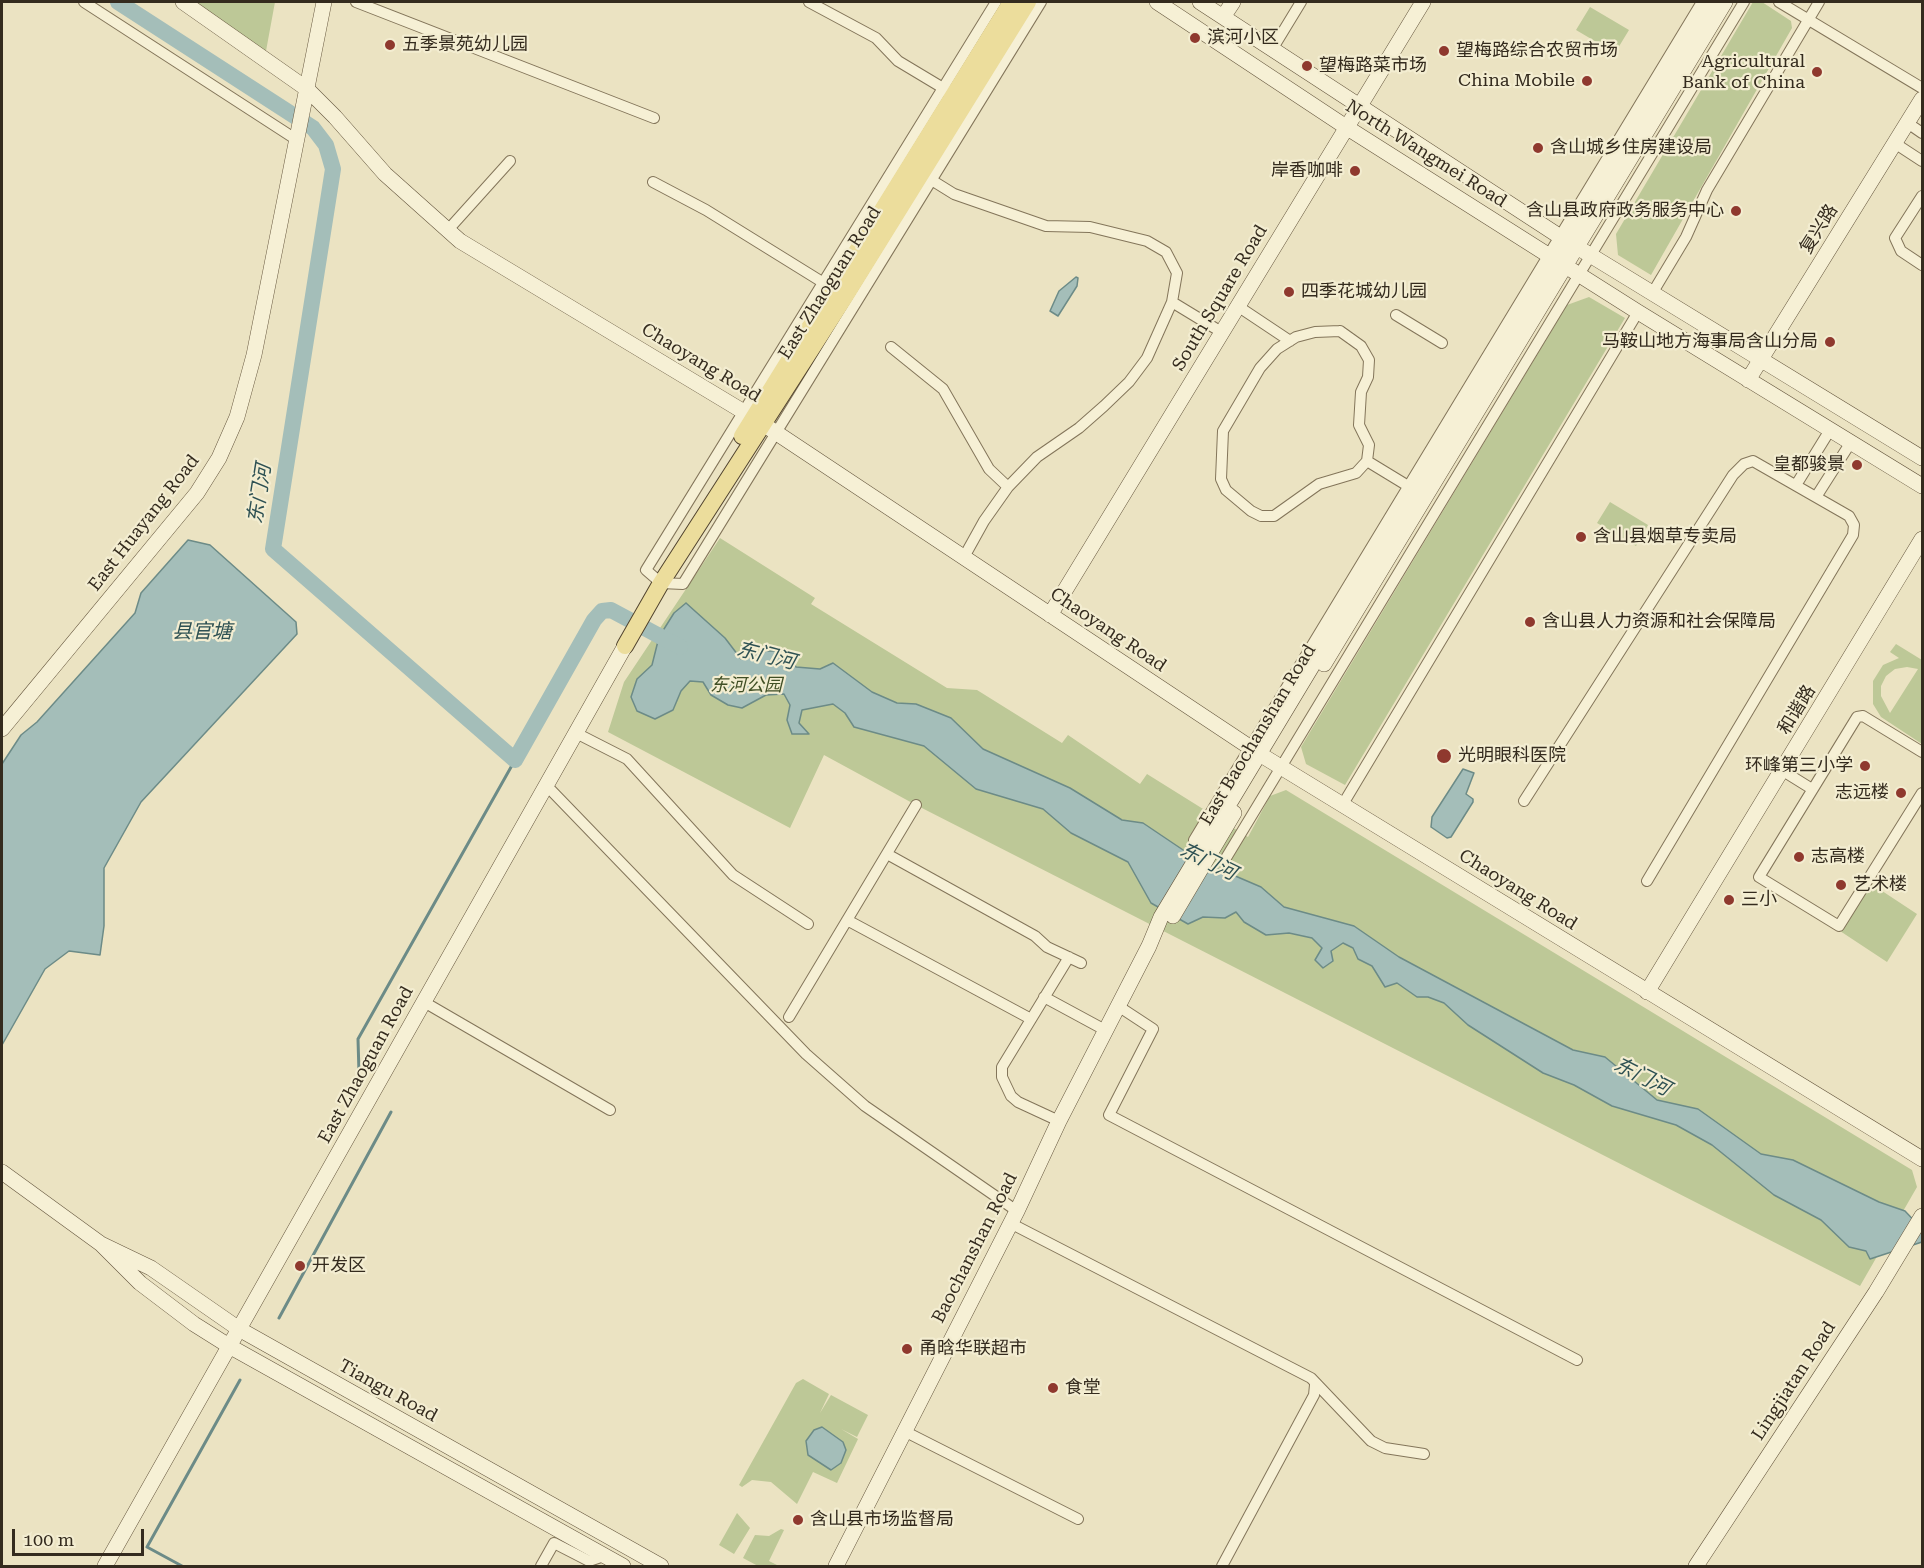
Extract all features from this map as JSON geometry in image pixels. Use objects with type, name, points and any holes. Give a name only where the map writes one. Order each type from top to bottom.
[{"type":"main road","name":"Chaoyang Road","points":[[183,2],[335,117],[385,174],[460,241],[759,421],[1258,753],[1923,1159]]},
{"type":"main road","points":[[305,96],[324,2]]},
{"type":"main road","name":"East Zhaoguan Road","points":[[105,1566],[625,646],[834,290],[1011,2]]},
{"type":"main road","name":"East Zhaoguan Road","points":[[834,290],[926,177],[954,95],[1028,2]]},
{"type":"main road","name":"North Wangmei Road","points":[[1156,2],[1579,275],[1923,486]]},
{"type":"main road","name":"North Wangmei Road","points":[[1200,2],[1568,241],[1923,458]]},
{"type":"main road","points":[[1223,17],[1233,2]]},
{"type":"main road","name":"South Square Road","points":[[1050,615],[1423,2]]},
{"type":"main road","name":"East Baochanshan Road","points":[[1568,241],[1712,2]]},
{"type":"main road","name":"East Baochanshan Road","points":[[1149,946],[1200,860],[1258,753],[1556,260],[1725,2]]},
{"type":"main road","name":"East Huayang Road","points":[[2,729],[197,493],[224,448],[237,417],[255,355],[305,96]]},
{"type":"main road","name":"复兴路","points":[[1748,380],[1923,99]]},
{"type":"main road","name":"和谐路","points":[[1647,992],[1923,539]]},
{"type":"main road","name":"Baochanshan Road","points":[[836,1566],[1149,946]]},
{"type":"main road","name":"Tiangu Road","points":[[2,1172],[101,1244],[140,1283],[229,1346],[623,1566]]},
{"type":"main road","name":"Lingjiatan Road","points":[[1696,1566],[1884,1279],[1922,1217]]},
{"type":"main road","name":"Tiangu Road","points":[[101,1244],[151,1268],[238,1329],[661,1566]]},
{"type":"street","points":[[84,2],[297,137]]},
{"type":"street","points":[[356,2],[654,118]]},
{"type":"street","points":[[809,2],[876,38],[898,61],[954,95],[996,2]]},
{"type":"street","points":[[662,583],[646,570],[759,421],[926,177],[1041,2]]},
{"type":"street","points":[[1273,48],[1301,2]]},
{"type":"street","points":[[1568,241],[1702,2]]},
{"type":"street","points":[[1227,858],[1744,2]]},
{"type":"street","points":[[1779,2],[1923,88]]},
{"type":"street","points":[[1653,291],[1686,237],[1707,190],[1819,2]]},
{"type":"street","points":[[1909,124],[1923,133]]},
{"type":"street","points":[[1896,144],[1923,161]]},
{"type":"street","points":[[447,231],[510,161]]},
{"type":"street","points":[[926,177],[954,194],[1046,226],[1090,227],[1147,241],[1166,252],[1174,262],[1176,285],[1172,302],[1147,358],[1129,382],[1079,428],[1037,457],[1008,487],[964,557]]},
{"type":"street","points":[[653,182],[706,210],[834,290],[759,421]]},
{"type":"street","points":[[1923,196],[1895,238],[1901,251],[1923,265]]},
{"type":"street","points":[[1172,302],[1223,333]]},
{"type":"street","points":[[1239,307],[1290,341]]},
{"type":"street","points":[[1343,804],[1638,312]]},
{"type":"street","points":[[1396,315],[1442,343]]},
{"type":"street","points":[[1340,331],[1361,346],[1369,360],[1368,377],[1361,392],[1359,425],[1369,446],[1367,461],[1356,473],[1319,484],[1274,516],[1261,516],[1251,511],[1226,490],[1220,466],[1223,431],[1260,368],[1277,349],[1290,341],[1315,332],[1340,331]]},
{"type":"street","points":[[891,347],[943,389],[989,470],[1008,487]]},
{"type":"street","points":[[1796,485],[1830,430]]},
{"type":"street","points":[[1816,497],[1851,442]]},
{"type":"street","points":[[1367,461],[1416,491]]},
{"type":"street","points":[[1524,801],[1733,475],[1744,464],[1753,461],[1849,516],[1854,525],[1853,535],[1647,881]]},
{"type":"street","points":[[1923,753],[1863,716],[1857,717],[1759,877],[1839,926],[1923,793]]},
{"type":"street","points":[[576,733],[627,759],[733,875],[808,924]]},
{"type":"street","points":[[1194,840],[1258,753]]},
{"type":"street","points":[[1783,771],[1812,789]]},
{"type":"street","points":[[546,785],[806,1054],[865,1106],[1014,1217],[1311,1378],[1315,1385],[1371,1441],[1385,1448],[1424,1454]]},
{"type":"street","points":[[789,1017],[916,805]]},
{"type":"street","points":[[887,854],[1081,963]]},
{"type":"street","points":[[847,920],[1031,1019]]},
{"type":"street","points":[[1059,1121],[1018,1102],[1005,1087],[1002,1067],[1069,957]]},
{"type":"street","points":[[1044,998],[1105,1030]]},
{"type":"street","points":[[424,1002],[610,1110]]},
{"type":"street","points":[[1118,1006],[1153,1029],[1109,1115],[1577,1360]]},
{"type":"street","points":[[1222,1566],[1314,1395],[1315,1385]]},
{"type":"street","points":[[904,1431],[1078,1519]]},
{"type":"street","points":[[542,1566],[554,1543],[588,1562],[604,1556]]},
{"type":"green space","points":[[191,2],[275,2],[266,51]]},
{"type":"green space","points":[[1753,2],[1762,2],[1791,21],[1792,28],[1651,275],[1618,255],[1616,234]]},
{"type":"green space","points":[[1590,7],[1629,30],[1615,53],[1576,30]]},
{"type":"green space","points":[[1589,297],[1625,318],[1345,785],[1306,764],[1301,747],[1567,305]]},
{"type":"green space","points":[[1610,502],[1648,525],[1636,546],[1597,523]]},
{"type":"green space","name":"东河公园","points":[[720,538],[815,598],[811,604],[947,688],[977,690],[1062,743],[1068,735],[1140,784],[1147,774],[1248,837],[1270,796],[1286,790],[1912,1170],[1917,1187],[1860,1286],[916,805],[824,755],[790,828],[608,732],[624,682]]},
{"type":"green space","points":[[1896,644],[1922,660],[1922,744],[1881,717],[1873,704],[1873,681],[1883,665],[1899,658],[1890,652]],"holes":[[[1907,667],[1918,669],[1890,713],[1881,696],[1881,686],[1886,676],[1895,669]]]},
{"type":"green space","points":[[1870,883],[1917,914],[1887,962],[1840,931]]},
{"type":"green space","points":[[803,1379],[829,1394],[820,1413],[831,1395],[868,1415],[857,1437],[841,1429],[858,1439],[837,1483],[813,1472],[797,1504],[771,1482],[752,1480],[742,1487],[739,1485],[796,1383]]},
{"type":"green space","points":[[737,1513],[750,1528],[734,1554],[719,1545]]},
{"type":"green space","points":[[781,1529],[784,1530],[769,1561],[779,1566],[758,1566],[743,1558],[755,1535],[769,1536]]},
{"type":"water","points":[[1076,277],[1078,278],[1077,286],[1058,316],[1050,311],[1059,291]]},
{"type":"water","name":"县官塘","points":[[188,540],[210,545],[296,622],[297,634],[141,802],[104,868],[104,926],[100,955],[69,951],[45,969],[2,1045],[2,764],[21,735],[37,722],[135,613],[141,593]]},
{"type":"water","points":[[686,603],[725,638],[741,659],[766,651],[786,651],[796,667],[820,669],[833,663],[872,692],[897,703],[916,704],[951,718],[983,749],[1070,788],[1122,820],[1143,823],[1198,860],[1261,887],[1284,907],[1354,926],[1399,957],[1573,1050],[1605,1057],[1657,1100],[1698,1109],[1761,1154],[1793,1160],[1879,1202],[1905,1211],[1922,1229],[1922,1242],[1870,1259],[1866,1251],[1849,1247],[1821,1220],[1774,1195],[1712,1145],[1676,1125],[1612,1106],[1574,1085],[1543,1073],[1468,1025],[1444,1003],[1428,997],[1417,997],[1397,983],[1385,987],[1372,966],[1358,959],[1353,948],[1343,943],[1331,951],[1333,961],[1323,968],[1315,960],[1322,948],[1312,938],[1289,933],[1266,935],[1244,922],[1236,912],[1225,918],[1203,917],[1188,924],[1151,903],[1128,862],[1071,833],[1043,809],[976,789],[924,746],[854,727],[845,713],[833,704],[802,710],[799,723],[809,734],[792,734],[787,720],[790,705],[784,694],[766,695],[742,708],[728,705],[711,695],[703,682],[690,681],[681,691],[673,710],[655,719],[637,711],[631,697],[637,679],[652,665],[659,637],[674,613]]},
{"type":"water","points":[[1463,769],[1474,773],[1466,794],[1473,799],[1473,802],[1451,837],[1447,838],[1431,827],[1432,817]]},
{"type":"water","points":[[822,1427],[843,1442],[846,1450],[841,1463],[831,1470],[808,1455],[806,1441],[814,1430]]},
{"type":"waterway","name":"东门河","points":[[118,2],[313,128],[326,145],[333,169],[273,549],[515,760],[594,620],[602,611],[611,610],[680,647]]},
{"type":"waterway","points":[[359,1073],[358,1039],[515,760]]},
{"type":"waterway","points":[[279,1318],[391,1112]]},
{"type":"waterway","points":[[182,1566],[147,1547],[240,1380]]},
{"type":"place","name":"滨河小区","points":[[1195,38]]},
{"type":"place","name":"五季景苑幼儿园","points":[[390,45]]},
{"type":"place","name":"望梅路综合农贸市场","points":[[1444,51]]},
{"type":"place","name":"望梅路菜市场","points":[[1307,66]]},
{"type":"place","name":"Agricultural Bank of China","points":[[1817,72]]},
{"type":"place","name":"China Mobile","points":[[1587,81]]},
{"type":"place","name":"含山城乡住房建设局","points":[[1538,148]]},
{"type":"place","name":"岸香咖啡","points":[[1355,171]]},
{"type":"place","name":"含山县政府政务服务中心","points":[[1736,211]]},
{"type":"place","name":"四季花城幼儿园","points":[[1289,292]]},
{"type":"place","name":"马鞍山地方海事局含山分局","points":[[1830,342]]},
{"type":"place","name":"皇都骏景","points":[[1857,465]]},
{"type":"place","name":"含山县烟草专卖局","points":[[1581,537]]},
{"type":"place","name":"含山县人力资源和社会保障局","points":[[1530,622]]},
{"type":"place","name":"光明眼科医院","points":[[1444,756]]},
{"type":"place","name":"环峰第三小学","points":[[1865,766]]},
{"type":"place","name":"志远楼","points":[[1901,793]]},
{"type":"place","name":"志高楼","points":[[1799,857]]},
{"type":"place","name":"艺术楼","points":[[1841,885]]},
{"type":"place","name":"三小","points":[[1729,900]]},
{"type":"place","name":"开发区","points":[[300,1266]]},
{"type":"place","name":"甬晗华联超市","points":[[907,1349]]},
{"type":"place","name":"食堂","points":[[1053,1388]]},
{"type":"place","name":"含山县市场监督局","points":[[798,1520]]}]
